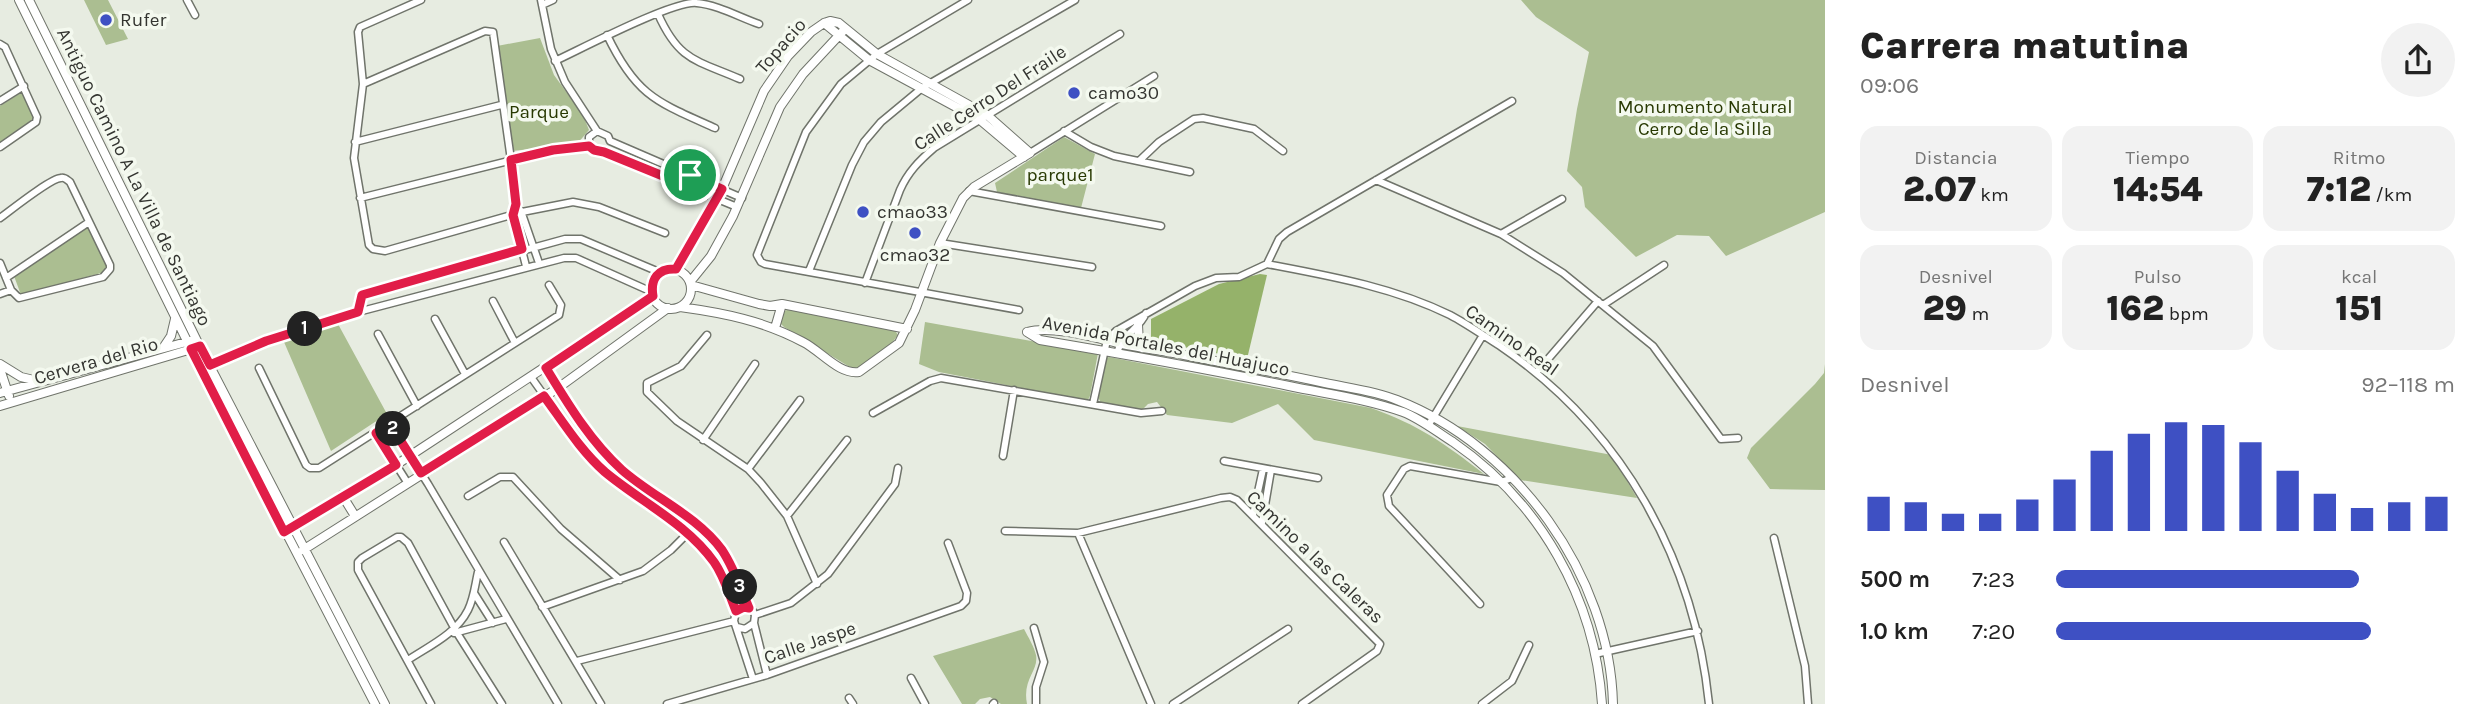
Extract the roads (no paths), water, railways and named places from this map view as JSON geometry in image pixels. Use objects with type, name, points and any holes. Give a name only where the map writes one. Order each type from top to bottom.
[{"type":"street","points":[[19,0],[175,316],[194,344],[284,532],[301,551],[375,704]]},
{"type":"street","name":"Antiguo Camino A La Villa de Santiago","points":[[29,0],[194,344],[210,365],[293,527],[301,551],[385,704]]},
{"type":"street","points":[[187,0],[195,15]]},
{"type":"street","points":[[421,0],[358,30],[363,84],[355,158],[366,239],[373,249],[385,251],[560,203],[584,203],[665,233]]},
{"type":"street","points":[[553,0],[541,3],[555,61],[565,82],[597,131],[608,136],[610,145],[604,152]]},
{"type":"street","points":[[968,0],[877,54],[841,84],[806,132],[757,251],[758,259],[765,264],[1019,310]]},
{"type":"street","points":[[809,271],[852,165],[864,142],[881,122],[922,88],[1075,0]]},
{"type":"street","points":[[555,61],[675,6],[696,2],[759,24]]},
{"type":"street","points":[[658,14],[669,37],[684,54],[740,79]]},
{"type":"street","name":"Topacio","points":[[676,269],[722,189],[764,91],[788,57],[811,32],[824,23],[842,32],[803,74],[780,107],[742,198],[710,257],[691,283]]},
{"type":"street","points":[[363,84],[485,31],[491,31],[494,36],[501,105],[511,160],[516,204],[513,215],[526,266]]},
{"type":"street","points":[[842,32],[933,83],[984,118],[1027,155]]},
{"type":"street","points":[[842,32],[869,60],[898,77],[984,118]]},
{"type":"street","name":"Calle Cerro Del Fraile","points":[[865,283],[907,175],[934,148],[1120,34]]},
{"type":"street","points":[[607,35],[622,66],[645,92],[675,110],[715,128]]},
{"type":"street","points":[[0,44],[5,47],[37,114],[36,122],[0,147]]},
{"type":"street","points":[[210,365],[266,341],[358,312],[526,266],[576,258],[652,294],[662,306],[725,313],[755,321],[819,350],[843,370],[854,373],[900,344],[940,243],[955,211],[969,191],[1154,76]]},
{"type":"street","points":[[0,101],[24,86]]},
{"type":"street","points":[[1093,404],[1107,340],[1116,331],[1206,281],[1239,276],[1267,264],[1283,235],[1512,101]]},
{"type":"street","points":[[355,142],[501,105]]},
{"type":"street","points":[[1139,161],[1159,142],[1194,119],[1203,118],[1254,129],[1283,151]]},
{"type":"street","points":[[589,146],[589,137],[597,131]]},
{"type":"street","points":[[1064,131],[1103,152],[1189,172]]},
{"type":"street","points":[[610,141],[742,198]]},
{"type":"street","points":[[360,198],[553,150],[589,146],[737,207]]},
{"type":"street","points":[[685,185],[690,175]]},
{"type":"street","points":[[0,218],[52,181],[62,177],[71,182],[110,265],[109,273],[103,277],[26,298],[13,293],[0,294]]},
{"type":"street","points":[[1376,180],[1501,234],[1563,273],[1653,346],[1721,439],[1738,438]]},
{"type":"street","points":[[969,191],[1161,226]]},
{"type":"street","points":[[1501,234],[1562,199]]},
{"type":"street","points":[[516,204],[522,212],[539,263]]},
{"type":"street","points":[[0,284],[89,222]]},
{"type":"street","points":[[358,312],[362,295],[565,239],[581,239],[659,272],[676,269],[687,276],[691,283],[689,298],[680,307]]},
{"type":"street","points":[[940,243],[1092,267]]},
{"type":"street","points":[[0,263],[13,293]]},
{"type":"street","name":"Camino Real","points":[[1267,264],[1330,275],[1405,297],[1451,316],[1536,373],[1581,414],[1620,461],[1663,532],[1698,632],[1709,704]]},
{"type":"street","points":[[1536,373],[1601,303],[1664,265]]},
{"type":"street","points":[[284,532],[396,465],[546,368],[652,294],[654,278],[659,272]]},
{"type":"street","points":[[691,283],[759,304],[782,304],[907,329]]},
{"type":"street","points":[[260,368],[310,468],[319,468],[559,315],[562,309],[549,285]]},
{"type":"street","points":[[725,313],[731,296]]},
{"type":"street","points":[[493,302],[515,343]]},
{"type":"street","points":[[755,321],[759,304]]},
{"type":"street","points":[[775,328],[782,304]]},
{"type":"street","points":[[301,551],[558,388],[668,308]]},
{"type":"street","points":[[1117,353],[1119,343],[1146,313]]},
{"type":"street","points":[[163,349],[171,336],[175,316]]},
{"type":"street","points":[[435,319],[465,374]]},
{"type":"street","points":[[1138,325],[1138,338],[1142,348]]},
{"type":"street","name":"Avenida Portales del Huajuco","points":[[1602,704],[1595,654],[1570,578],[1549,540],[1522,502],[1501,482],[1469,454],[1428,426],[1405,413],[1382,406],[1035,338],[1027,332],[1047,330],[1107,340],[1350,388],[1394,398],[1435,416],[1469,439],[1512,478],[1529,495],[1558,535],[1580,573],[1606,652],[1613,704]]},
{"type":"street","points":[[378,334],[417,406]]},
{"type":"street","points":[[707,335],[681,366],[651,379],[645,387],[648,395],[703,440],[748,469],[787,516],[817,584]]},
{"type":"street","points":[[1428,426],[1483,335]]},
{"type":"street","name":"Cervera del Rio","points":[[4,392],[163,349],[194,344]]},
{"type":"street","name":"Cervera del Rio","points":[[0,406],[194,344]]},
{"type":"street","points":[[703,440],[755,364]]},
{"type":"street","points":[[0,366],[4,392],[11,402]]},
{"type":"street","points":[[0,366],[21,377],[44,381]]},
{"type":"street","points":[[546,368],[574,415],[623,471],[696,524],[722,550],[754,619],[767,675]]},
{"type":"street","points":[[531,377],[563,422],[603,470],[687,532],[714,562],[736,611],[736,624],[753,678]]},
{"type":"street","points":[[873,413],[941,377],[1141,413],[1163,411]]},
{"type":"street","points":[[1003,456],[1014,390]]},
{"type":"street","points":[[748,469],[800,400]]},
{"type":"street","points":[[563,422],[574,415]]},
{"type":"street","points":[[390,424],[558,704]]},
{"type":"street","points":[[376,433],[407,482]]},
{"type":"street","points":[[787,516],[847,440]]},
{"type":"street","points":[[1224,461],[1318,478]]},
{"type":"street","points":[[1479,604],[1389,506],[1387,495],[1404,469],[1410,466],[1501,482],[1512,478]]},
{"type":"street","points":[[577,662],[736,624],[748,628],[754,619],[791,603],[817,584],[841,559],[863,524],[895,484],[898,468]]},
{"type":"street","points":[[1253,514],[1267,470]]},
{"type":"street","points":[[1262,523],[1267,470]]},
{"type":"street","points":[[468,496],[500,477],[509,475],[519,482],[561,529],[620,580]]},
{"type":"street","points":[[342,495],[355,516]]},
{"type":"street","name":"Camino a las Caleras","points":[[1005,531],[1078,533],[1221,498],[1230,497],[1237,500],[1380,645],[1377,651],[1302,704]]},
{"type":"street","points":[[542,607],[620,580],[654,565],[696,524]]},
{"type":"street","points":[[1078,533],[1151,704]]},
{"type":"street","points":[[430,704],[358,570],[358,562],[393,538],[401,537],[408,543],[454,631],[502,704]]},
{"type":"street","points":[[1774,538],[1805,666],[1808,704]]},
{"type":"street","points":[[504,542],[601,704]]},
{"type":"street","name":"Calle Jaspe","points":[[667,704],[767,675],[961,606],[966,601],[967,593],[948,543]]},
{"type":"street","points":[[454,631],[465,616],[474,593],[478,572]]},
{"type":"street","points":[[474,593],[493,622]]},
{"type":"street","points":[[736,611],[749,608]]},
{"type":"street","points":[[408,660],[454,631],[506,619]]},
{"type":"street","points":[[1034,628],[1044,662],[1036,687],[1036,704]]},
{"type":"street","points":[[1173,704],[1288,629]]},
{"type":"street","points":[[1595,654],[1698,632]]},
{"type":"street","points":[[1482,704],[1512,681],[1529,645]]},
{"type":"street","points":[[911,678],[925,704]]},
{"type":"place","name":"Rufer","points":[[106,20]]},
{"type":"place","name":"camo30","points":[[1074,93]]},
{"type":"place","name":"cmao33","points":[[863,212]]},
{"type":"place","name":"cmao32","points":[[915,233]]},
{"type":"park label","name":"Parque","points":[[539,112]]},
{"type":"park label","name":"Monumento Natural Cerro de la Silla","points":[[1705,118]]},
{"type":"park label","name":"parque1","points":[[1060,175]]}]
